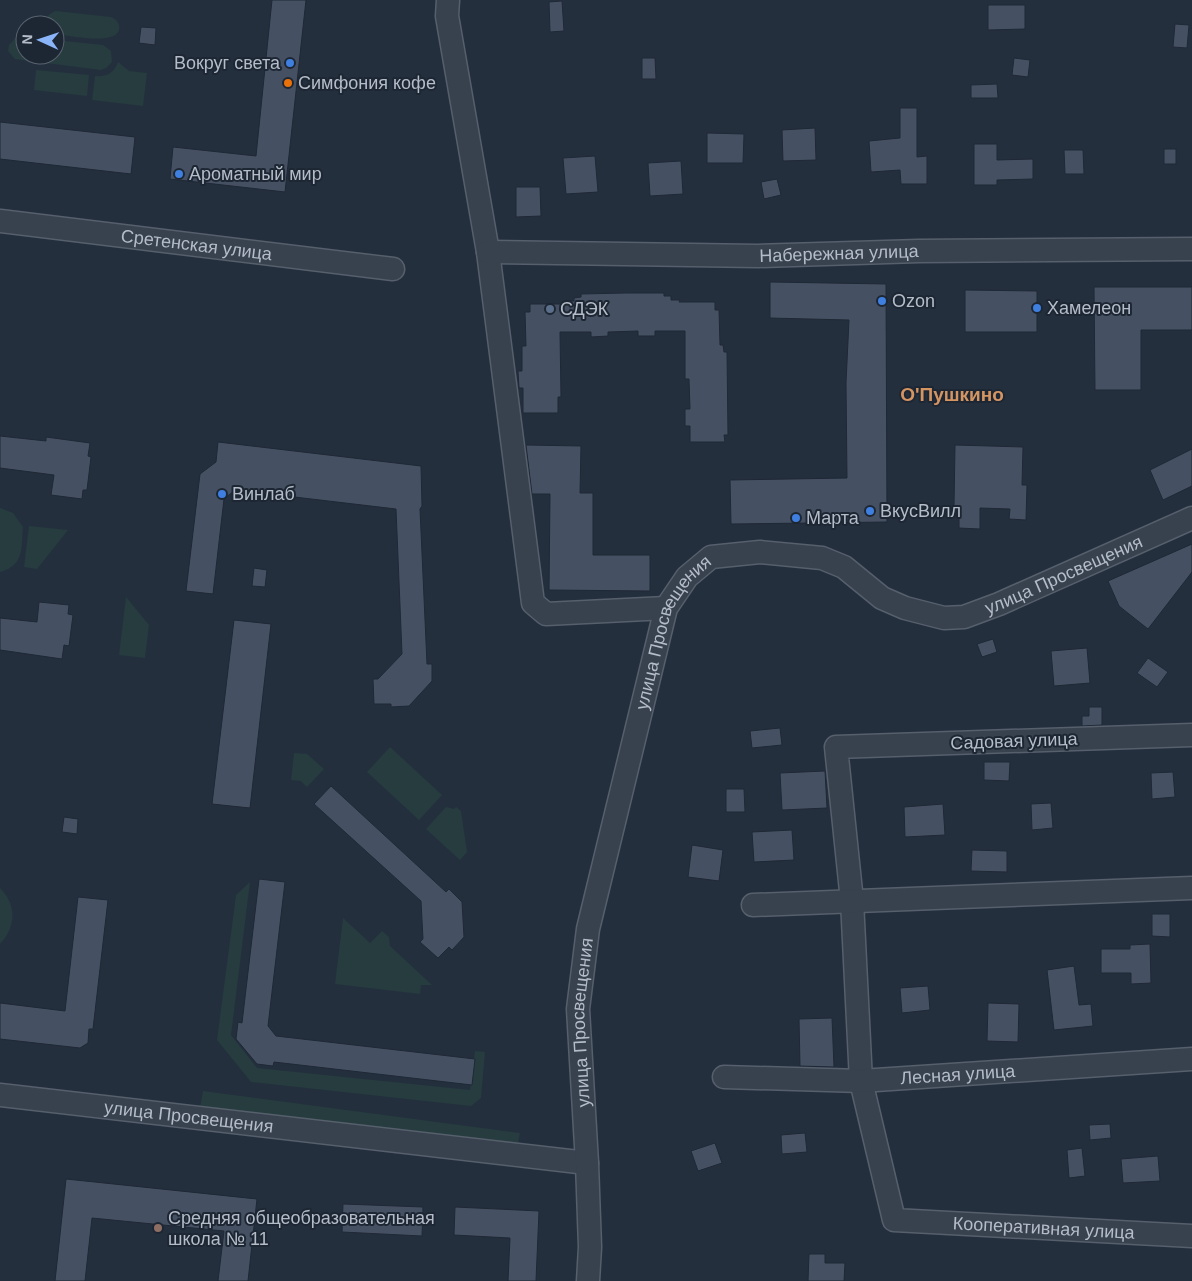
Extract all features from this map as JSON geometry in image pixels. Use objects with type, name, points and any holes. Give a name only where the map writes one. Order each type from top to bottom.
[{"type":"street","points":[[448,0],[447,16],[488,252],[533,603],[546,614],[666,608]]},
{"type":"street","name":"Сретенская улица","points":[[0,221],[393,269]]},
{"type":"street","name":"Набережная улица","points":[[488,252],[758,256],[929,251],[1192,249]]},
{"type":"street","name":"улица Просвещения","points":[[588,1281],[590,1248],[587,1163],[578,1009],[588,929],[666,608],[687,577],[712,557],[770,552],[822,558],[844,567],[882,598],[905,608],[944,618],[964,617],[1008,600],[1192,518]]},
{"type":"street","name":"Садовая улица","points":[[852,901],[836,747],[1192,735]]},
{"type":"street","points":[[753,905],[1192,888]]},
{"type":"street","points":[[852,901],[861,1081]]},
{"type":"street","name":"Лесная улица","points":[[724,1077],[861,1081],[1192,1060]]},
{"type":"street","name":"Кооперативная улица","points":[[861,1081],[894,1220],[1192,1236]]},
{"type":"street","name":"улица Просвещения","points":[[0,1095],[587,1163]]},
{"type":"green space","points":[[56,11],[111,17],[119,24],[118,32],[113,36],[104,38],[65,35],[65,15],[49,15]]},
{"type":"green space","points":[[15,38],[15,59],[8,51],[9,45]]},
{"type":"green space","points":[[65,41],[103,45],[111,51],[112,62],[101,70],[62,65],[65,65]]},
{"type":"green space","points":[[118,62],[129,71],[147,73],[143,106],[92,100],[95,76],[110,74]]},
{"type":"green space","points":[[36,70],[89,75],[87,96],[34,90]]},
{"type":"green space","points":[[0,508],[13,513],[23,527],[18,560],[8,569],[0,572]]},
{"type":"green space","points":[[29,526],[68,530],[37,569],[24,567]]},
{"type":"green space","points":[[126,597],[149,625],[145,658],[119,655]]},
{"type":"green space","points":[[390,747],[442,795],[419,820],[367,772]]},
{"type":"green space","points":[[294,753],[307,754],[324,769],[307,787],[301,781],[291,780]]},
{"type":"green space","points":[[446,807],[454,809],[456,807],[461,811],[467,852],[460,860],[426,829]]},
{"type":"green space","points":[[250,882],[231,1035],[257,1068],[470,1090],[475,1051],[485,1052],[481,1098],[471,1106],[251,1082],[217,1040],[236,895]]},
{"type":"green space","points":[[0,888],[6,895],[12,909],[12,923],[0,944]]},
{"type":"green space","points":[[343,918],[370,943],[382,931],[389,937],[390,946],[432,985],[421,985],[420,994],[335,984]]},
{"type":"green space","points":[[203,1091],[520,1133],[517,1148],[200,1108]]},
{"type":"building","points":[[272,0],[306,0],[285,192],[170,179],[173,147],[256,156]]},
{"type":"building","points":[[562,1],[564,31],[550,32],[549,2]]},
{"type":"building","points":[[988,5],[1025,5],[1025,29],[988,30]]},
{"type":"building","points":[[1175,24],[1189,25],[1187,48],[1173,47]]},
{"type":"building","points":[[141,27],[156,28],[155,45],[139,43]]},
{"type":"building","points":[[642,58],[655,58],[656,79],[642,79]]},
{"type":"building","points":[[1014,58],[1030,60],[1028,77],[1012,75]]},
{"type":"building","points":[[997,84],[998,98],[971,98],[971,85]]},
{"type":"building","points":[[900,108],[917,108],[917,157],[927,156],[927,184],[901,184],[900,170],[871,172],[869,141],[900,138]]},
{"type":"building","points":[[0,122],[135,137],[131,174],[0,159]]},
{"type":"building","points":[[815,128],[816,160],[783,161],[782,130]]},
{"type":"building","points":[[707,133],[744,134],[743,163],[707,163]]},
{"type":"building","points":[[974,144],[997,144],[997,160],[1033,159],[1033,179],[997,180],[997,185],[974,185]]},
{"type":"building","points":[[1164,149],[1176,149],[1176,164],[1164,164]]},
{"type":"building","points":[[1064,150],[1083,150],[1084,174],[1065,174]]},
{"type":"building","points":[[595,156],[598,192],[566,194],[563,158]]},
{"type":"building","points":[[681,161],[683,194],[650,196],[648,163]]},
{"type":"building","points":[[777,179],[781,195],[764,199],[761,182]]},
{"type":"building","points":[[516,187],[540,187],[541,216],[516,217]]},
{"type":"building","points":[[770,282],[886,284],[887,522],[731,524],[730,480],[847,478],[846,383],[849,320],[770,318]]},
{"type":"building","points":[[1094,287],[1192,287],[1192,330],[1141,330],[1141,390],[1095,390]]},
{"type":"building","points":[[965,290],[1037,291],[1037,332],[965,332]]},
{"type":"building","points":[[664,293],[664,296],[671,296],[671,300],[680,300],[679,302],[715,302],[715,310],[719,310],[720,345],[723,345],[724,352],[727,352],[728,435],[724,435],[725,442],[690,442],[690,426],[685,426],[685,409],[690,409],[689,379],[685,379],[685,331],[655,331],[655,336],[638,336],[638,331],[608,332],[608,336],[591,337],[591,332],[560,332],[561,397],[558,397],[558,413],[523,413],[523,388],[519,388],[518,371],[522,371],[522,346],[526,346],[525,312],[530,312],[530,304],[565,304],[565,301],[574,301],[574,298],[581,297],[581,294]]},
{"type":"building","points":[[0,436],[46,441],[46,437],[90,443],[88,456],[91,457],[87,490],[83,490],[82,499],[51,495],[54,475],[0,468]]},
{"type":"building","points":[[218,442],[421,466],[422,506],[420,509],[427,664],[432,664],[432,681],[409,706],[391,707],[391,704],[374,704],[373,679],[378,679],[402,654],[396,509],[235,490],[224,499],[213,594],[186,591],[200,474],[216,462]]},
{"type":"building","points":[[526,445],[581,446],[580,493],[593,493],[593,555],[650,555],[650,591],[549,590],[550,494],[532,494]]},
{"type":"building","points":[[955,445],[1023,447],[1022,485],[1027,485],[1026,520],[1009,519],[1010,509],[980,508],[980,529],[959,528],[959,507],[954,507]]},
{"type":"building","points":[[1192,449],[1192,486],[1163,500],[1150,470]]},
{"type":"building","points":[[1192,544],[1192,572],[1148,629],[1119,606],[1108,581]]},
{"type":"building","points":[[254,568],[267,570],[265,587],[252,586]]},
{"type":"building","points":[[39,602],[69,605],[68,614],[73,615],[69,646],[64,645],[62,659],[0,650],[0,618],[37,622]]},
{"type":"building","points":[[234,620],[271,624],[250,808],[212,804]]},
{"type":"building","points":[[993,639],[997,652],[982,657],[977,644]]},
{"type":"building","points":[[1087,648],[1090,683],[1054,686],[1051,651]]},
{"type":"building","points":[[1148,658],[1168,672],[1157,687],[1137,673]]},
{"type":"building","points":[[1089,707],[1102,707],[1102,725],[1082,726],[1082,716],[1089,716]]},
{"type":"building","points":[[780,728],[782,745],[752,748],[750,731]]},
{"type":"building","points":[[984,762],[1010,762],[1009,781],[984,780]]},
{"type":"building","points":[[825,771],[827,808],[782,810],[780,773]]},
{"type":"building","points":[[1173,772],[1175,797],[1152,799],[1151,773]]},
{"type":"building","points":[[331,786],[446,892],[449,889],[462,902],[464,937],[452,950],[449,947],[438,958],[420,942],[423,939],[421,901],[314,804]]},
{"type":"building","points":[[726,789],[744,789],[745,812],[726,812]]},
{"type":"building","points":[[1051,803],[1053,828],[1032,830],[1031,804]]},
{"type":"building","points":[[943,804],[945,835],[905,837],[904,807]]},
{"type":"building","points":[[64,817],[78,819],[77,834],[62,832]]},
{"type":"building","points":[[792,830],[794,860],[754,862],[752,832]]},
{"type":"building","points":[[692,845],[723,850],[719,881],[688,877]]},
{"type":"building","points":[[972,850],[1007,851],[1007,872],[971,871]]},
{"type":"building","points":[[259,879],[285,882],[268,1026],[276,1036],[475,1059],[472,1085],[274,1062],[273,1066],[257,1064],[236,1039],[238,1022],[242,1023]]},
{"type":"building","points":[[78,897],[108,900],[93,1029],[89,1029],[88,1043],[80,1048],[0,1039],[0,1003],[65,1011]]},
{"type":"building","points":[[1152,914],[1170,914],[1170,937],[1152,936]]},
{"type":"building","points":[[1150,944],[1151,983],[1131,984],[1131,973],[1101,973],[1101,949],[1130,949],[1130,945]]},
{"type":"building","points":[[1074,966],[1079,1005],[1091,1004],[1093,1026],[1054,1030],[1047,970]]},
{"type":"building","points":[[928,986],[930,1010],[902,1013],[900,988]]},
{"type":"building","points":[[988,1003],[1019,1004],[1018,1042],[987,1041]]},
{"type":"building","points":[[832,1018],[834,1067],[800,1066],[799,1019]]},
{"type":"building","points":[[1110,1124],[1111,1138],[1090,1140],[1089,1125]]},
{"type":"building","points":[[805,1133],[807,1152],[782,1154],[781,1135]]},
{"type":"building","points":[[715,1143],[722,1163],[698,1171],[691,1151]]},
{"type":"building","points":[[1082,1148],[1085,1176],[1069,1178],[1067,1150]]},
{"type":"building","points":[[1158,1156],[1160,1181],[1123,1183],[1121,1159]]},
{"type":"building","points":[[66,1179],[257,1199],[248,1281],[218,1281],[224,1231],[92,1218],[85,1281],[55,1281]]},
{"type":"building","points":[[343,1204],[423,1207],[422,1236],[342,1232]]},
{"type":"building","points":[[455,1207],[539,1211],[536,1281],[508,1281],[510,1238],[454,1235]]},
{"type":"building","points":[[809,1254],[825,1254],[825,1263],[845,1263],[844,1281],[808,1281]]},
{"type":"place","name":"Вокруг света","points":[[290,63]]},
{"type":"place","name":"Симфония кофе","points":[[288,83]]},
{"type":"place","name":"Ароматный мир","points":[[179,174]]},
{"type":"place","name":"Ozon","points":[[882,301]]},
{"type":"place","name":"Хамелеон","points":[[1037,308]]},
{"type":"place","name":"СДЭК","points":[[550,309]]},
{"type":"place","name":"Винлаб","points":[[222,494]]},
{"type":"place","name":"ВкусВилл","points":[[870,511]]},
{"type":"place","name":"Марта","points":[[796,518]]},
{"type":"place","name":"Средняя общеобразовательная школа № 11","points":[[158,1228]]},
{"type":"district","name":"О'Пушкино","points":[[952,394]]}]
